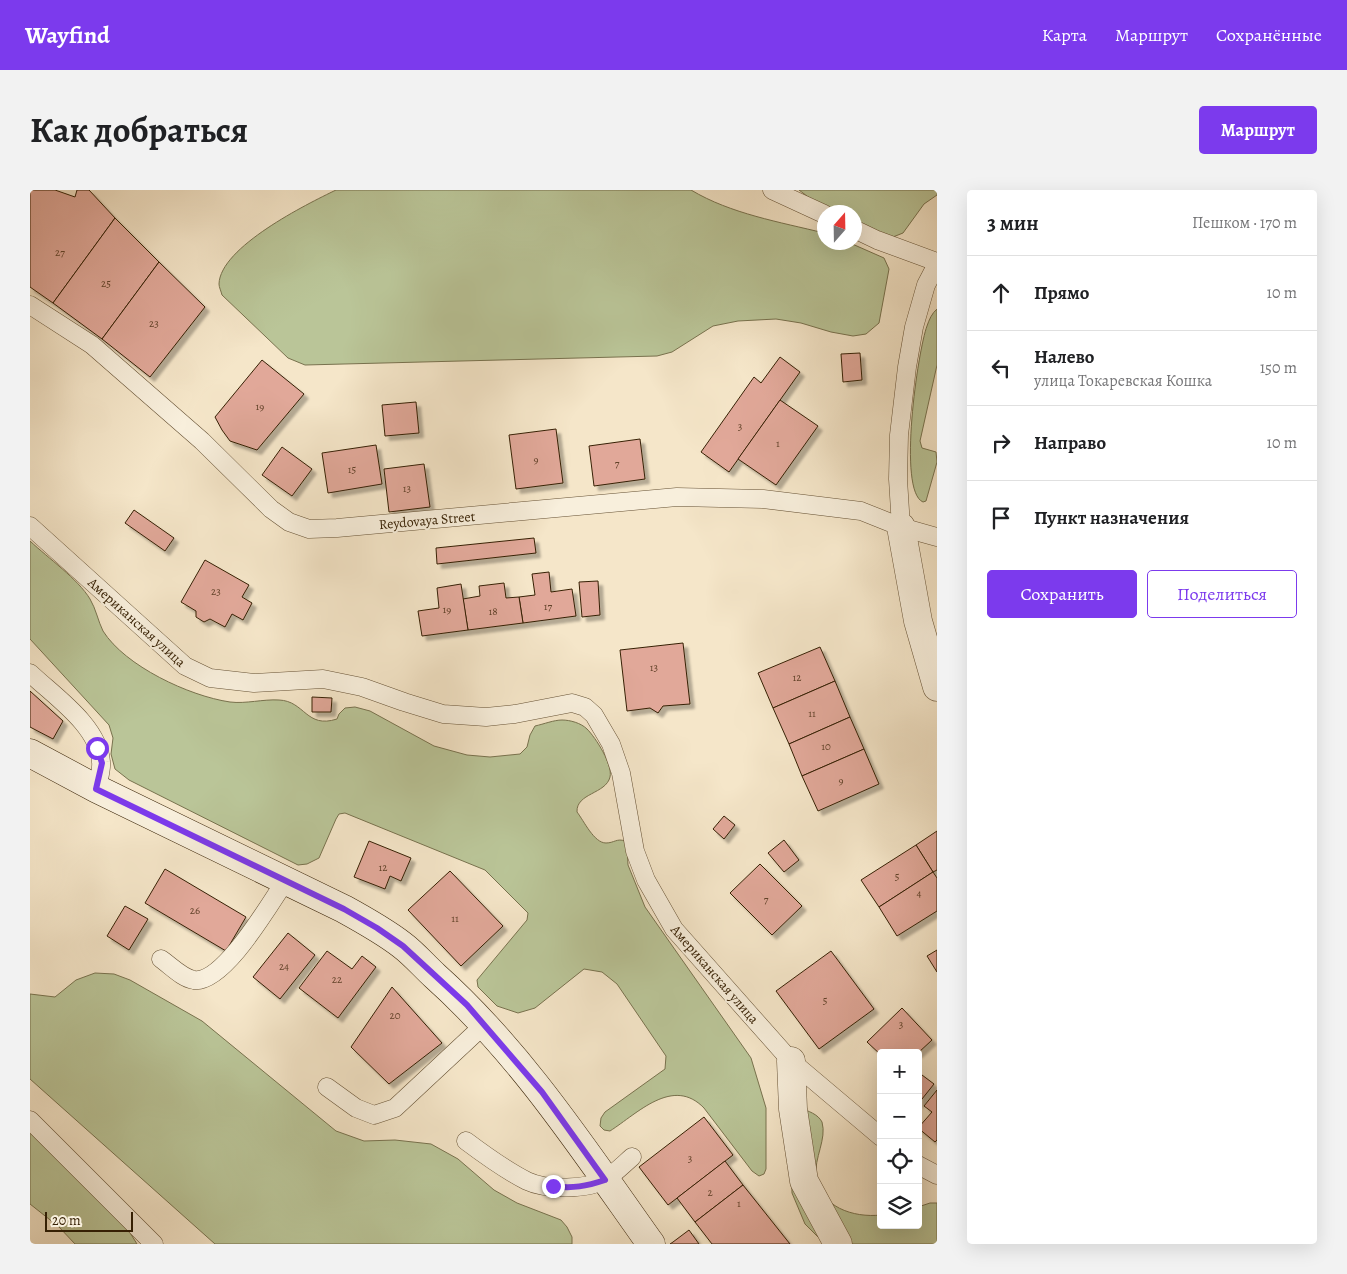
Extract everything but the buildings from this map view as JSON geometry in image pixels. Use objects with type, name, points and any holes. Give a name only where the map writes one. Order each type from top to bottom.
[{"type":"main road","points":[[901,527],[918,621],[937,687]]},
{"type":"main road","points":[[30,753],[96,789],[344,909],[396,942],[467,1005],[485,1024],[542,1092],[651,1244]]},
{"type":"main road","points":[[790,1061],[794,1109],[804,1181],[838,1244]]},
{"type":"lane","points":[[772,190],[817,211]]},
{"type":"lane","points":[[862,233],[937,263],[926,285],[914,327],[907,367],[900,435],[898,479],[901,527]]},
{"type":"lane","name":"Reydovaya Street","points":[[30,305],[92,345],[202,441],[271,510],[289,522],[309,529],[337,528],[677,496],[779,500],[861,512],[901,527],[937,537]]},
{"type":"lane","name":"Американская улица","points":[[30,526],[185,666],[210,678],[254,684],[323,679],[334,680],[362,687],[443,714],[486,718],[572,703],[585,707],[594,715],[612,744],[621,773],[635,851],[646,880],[674,930],[790,1061],[877,1135]]},
{"type":"lane","points":[[30,673],[77,716],[94,738],[102,763],[96,789]]},
{"type":"lane","points":[[161,959],[185,977],[193,980],[202,980],[210,977],[224,966],[251,932],[286,880]]},
{"type":"lane","points":[[326,1087],[356,1108],[374,1115],[395,1108],[485,1024]]},
{"type":"lane","points":[[30,1120],[154,1244]]},
{"type":"lane","points":[[466,1141],[501,1167],[530,1182],[575,1188],[605,1180],[632,1157]]},
{"type":"green space","points":[[336,190],[691,190],[739,211],[817,231],[817,250],[862,250],[862,248],[884,258],[889,269],[879,323],[866,334],[853,336],[776,319],[738,321],[713,326],[672,352],[657,356],[305,365],[288,358],[222,295],[219,284],[223,270],[249,242],[267,228]]},
{"type":"green space","points":[[799,190],[937,190],[937,195],[924,204],[903,233],[893,237],[862,228],[862,205],[819,205]]},
{"type":"green space","points":[[937,309],[937,365],[920,441],[922,448],[936,452],[937,462],[926,501],[923,502],[915,492],[911,473],[912,419],[923,340],[930,319]]},
{"type":"green space","points":[[30,541],[85,591],[103,631],[126,656],[159,677],[196,693],[230,702],[279,700],[295,705],[312,718],[327,721],[337,719],[345,708],[355,707],[370,711],[434,746],[467,755],[490,757],[520,754],[527,747],[535,726],[552,721],[572,721],[587,729],[599,745],[606,759],[610,777],[603,787],[581,801],[577,812],[597,839],[606,843],[620,840],[625,841],[628,865],[645,907],[751,1058],[766,1108],[766,1169],[764,1174],[759,1176],[752,1171],[704,1108],[692,1099],[668,1096],[644,1107],[610,1131],[604,1130],[600,1126],[601,1118],[605,1112],[665,1069],[666,1056],[617,984],[602,972],[584,969],[535,1008],[518,1013],[497,1006],[478,987],[477,980],[527,920],[528,913],[485,870],[345,813],[339,814],[336,819],[319,858],[307,864],[298,865],[129,780],[115,769],[111,754],[113,738],[109,725],[30,639]]},
{"type":"green space","points":[[95,973],[114,974],[130,980],[202,1021],[336,1131],[364,1141],[395,1140],[431,1144],[458,1159],[494,1190],[517,1203],[561,1220],[572,1237],[572,1244],[215,1244],[30,1079],[30,994],[55,997],[76,980]]},
{"type":"green space","points":[[800,1108],[815,1115],[822,1122],[823,1135],[816,1176],[824,1196],[831,1203],[860,1215],[877,1215],[877,1229],[922,1229],[922,1206],[937,1203],[937,1244],[825,1244],[805,1224],[792,1193],[790,1116]]},
{"type":"green space","points":[[30,1120],[96,1178],[137,1244],[75,1244],[59,1227],[30,1204]]},
{"type":"route","points":[[97,748],[102,763],[96,789],[344,909],[377,928],[403,946],[467,1005],[542,1092],[605,1180],[575,1188],[553,1186]]}]
